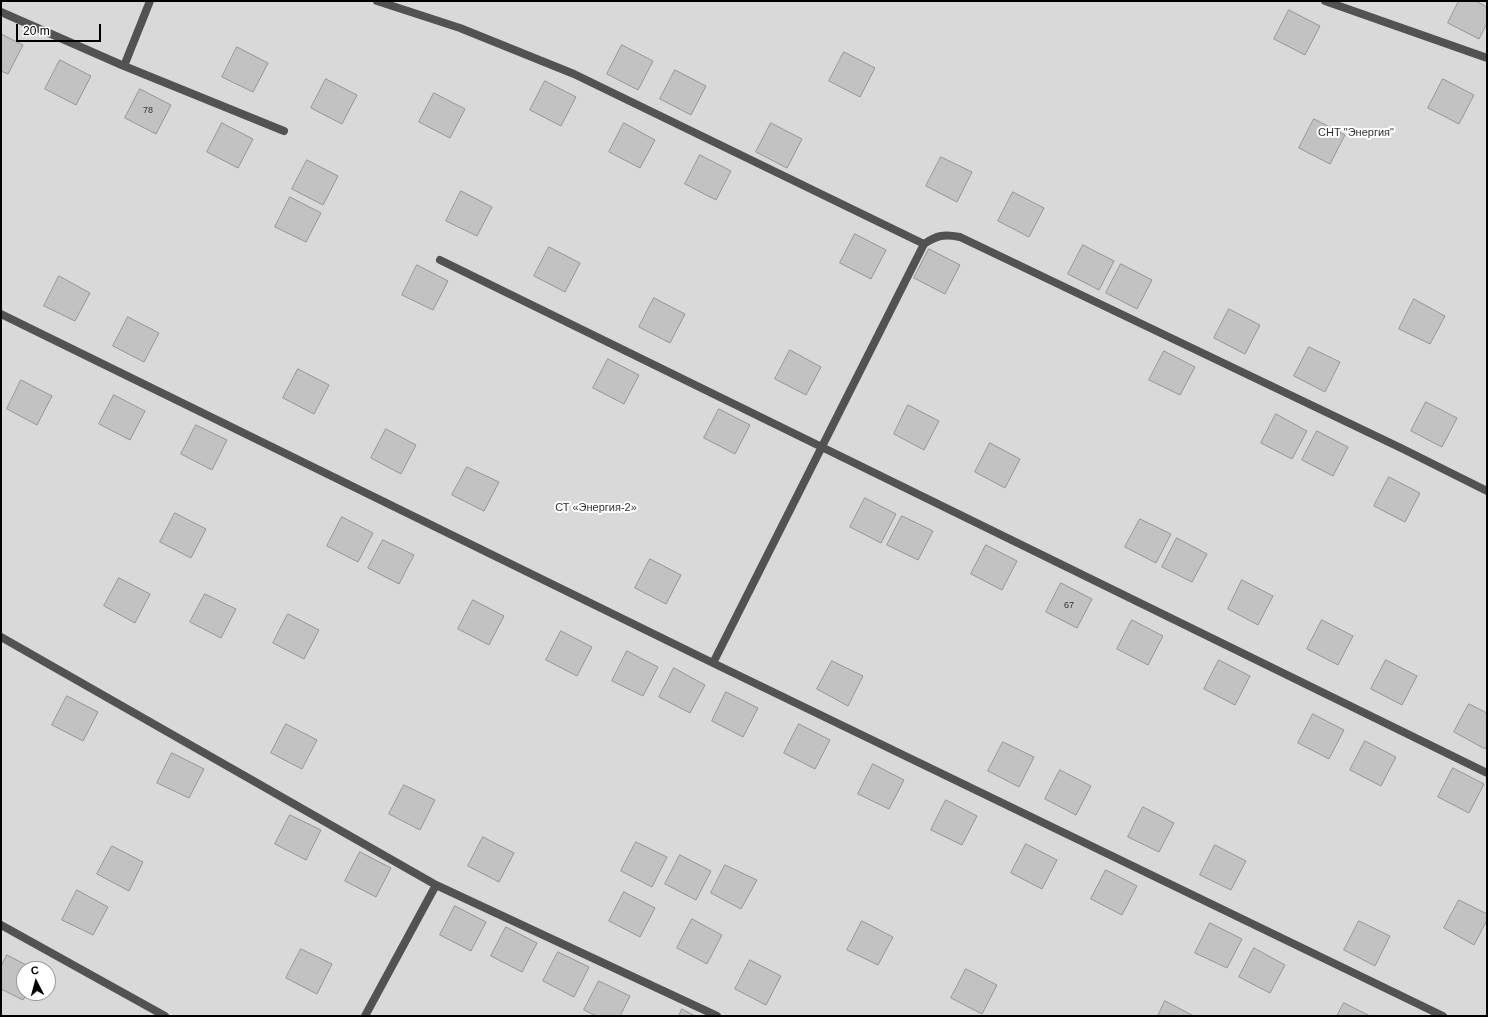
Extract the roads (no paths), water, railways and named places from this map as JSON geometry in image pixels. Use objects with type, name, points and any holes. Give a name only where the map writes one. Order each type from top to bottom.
[{"type":"lane","points":[[124,66],[150,1]]},
{"type":"lane","points":[[377,1],[460,28],[574,74],[924,244]]},
{"type":"lane","points":[[1325,1],[1487,58]]},
{"type":"lane","points":[[1,12],[124,66],[284,131]]},
{"type":"lane","points":[[713,663],[924,244],[934,237],[947,235],[960,237],[1401,448],[1487,491]]},
{"type":"lane","points":[[440,260],[1487,773]]},
{"type":"lane","points":[[1,314],[713,663],[1443,1016]]},
{"type":"lane","points":[[1,637],[436,884],[716,1016]]},
{"type":"lane","points":[[365,1016],[436,884]]},
{"type":"lane","points":[[1,925],[165,1016]]},
{"type":"park label","name":"СНТ \"Энергия\"","points":[[1356,133]]},
{"type":"park label","name":"СТ «Энергия-2»","points":[[596,508]]}]
